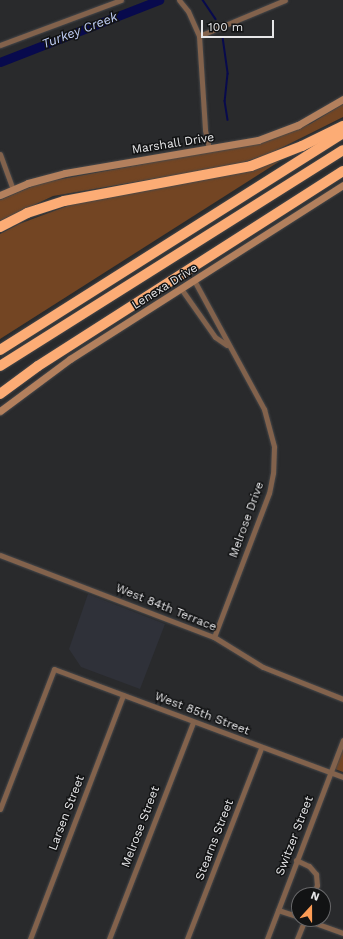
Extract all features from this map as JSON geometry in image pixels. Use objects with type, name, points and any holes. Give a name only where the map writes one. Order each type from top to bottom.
[{"type":"highway","points":[[0,227],[27,213],[64,201],[251,166],[302,146],[343,126]]},
{"type":"highway","points":[[0,350],[343,133]]},
{"type":"highway","points":[[0,366],[343,150]]},
{"type":"highway","points":[[1,393],[343,171]]},
{"type":"highway","points":[[0,374],[36,344]]},
{"type":"street","points":[[0,45],[121,0]]},
{"type":"street","points":[[179,0],[188,11],[199,36],[205,130],[209,149]]},
{"type":"street","points":[[199,36],[285,0]]},
{"type":"street","name":"Marshall Drive","points":[[0,195],[13,189],[65,173],[244,144],[280,132],[313,117],[343,99]]},
{"type":"street","points":[[0,154],[13,189]]},
{"type":"street","name":"Lenexa Drive","points":[[0,411],[70,359],[195,282],[343,185]]},
{"type":"street","name":"Melrose Drive","points":[[195,282],[225,334],[227,346],[264,409],[272,434],[274,460],[269,492],[214,637]]},
{"type":"street","name":"Melrose Drive","points":[[182,290],[215,337],[227,346]]},
{"type":"street","name":"West 84th Terrace","points":[[0,555],[214,637],[263,667],[343,699]]},
{"type":"street","name":"West 85th Street","points":[[0,809],[54,669],[343,778]]},
{"type":"street","name":"Larsen Street","points":[[30,939],[123,695]]},
{"type":"street","name":"Melrose Street","points":[[109,939],[193,722]]},
{"type":"street","name":"Switzer Street","points":[[267,939],[343,740]]},
{"type":"street","name":"Stearns Street","points":[[187,939],[261,748]]},
{"type":"street","points":[[296,860],[309,866],[316,874],[316,887]]},
{"type":"street","points":[[278,910],[291,914]]},
{"type":"street","points":[[297,939],[301,927]]},
{"type":"street","points":[[326,927],[343,933]]},
{"type":"shaded area","points":[[343,104],[343,117],[269,154],[235,165],[53,196],[0,221],[0,200],[40,183],[258,143],[310,124]]},
{"type":"shaded area","points":[[280,161],[0,339],[0,234],[19,224],[70,205]]},
{"type":"shaded area","points":[[88,594],[165,624],[140,689],[81,667],[69,649]]},
{"type":"shaded area","points":[[343,748],[343,772],[335,769]]},
{"type":"waterway","name":"Turkey Creek","points":[[0,62],[159,0]]},
{"type":"waterway","points":[[203,0],[216,19]]},
{"type":"waterway","points":[[223,37],[228,74],[225,101],[228,120]]}]
